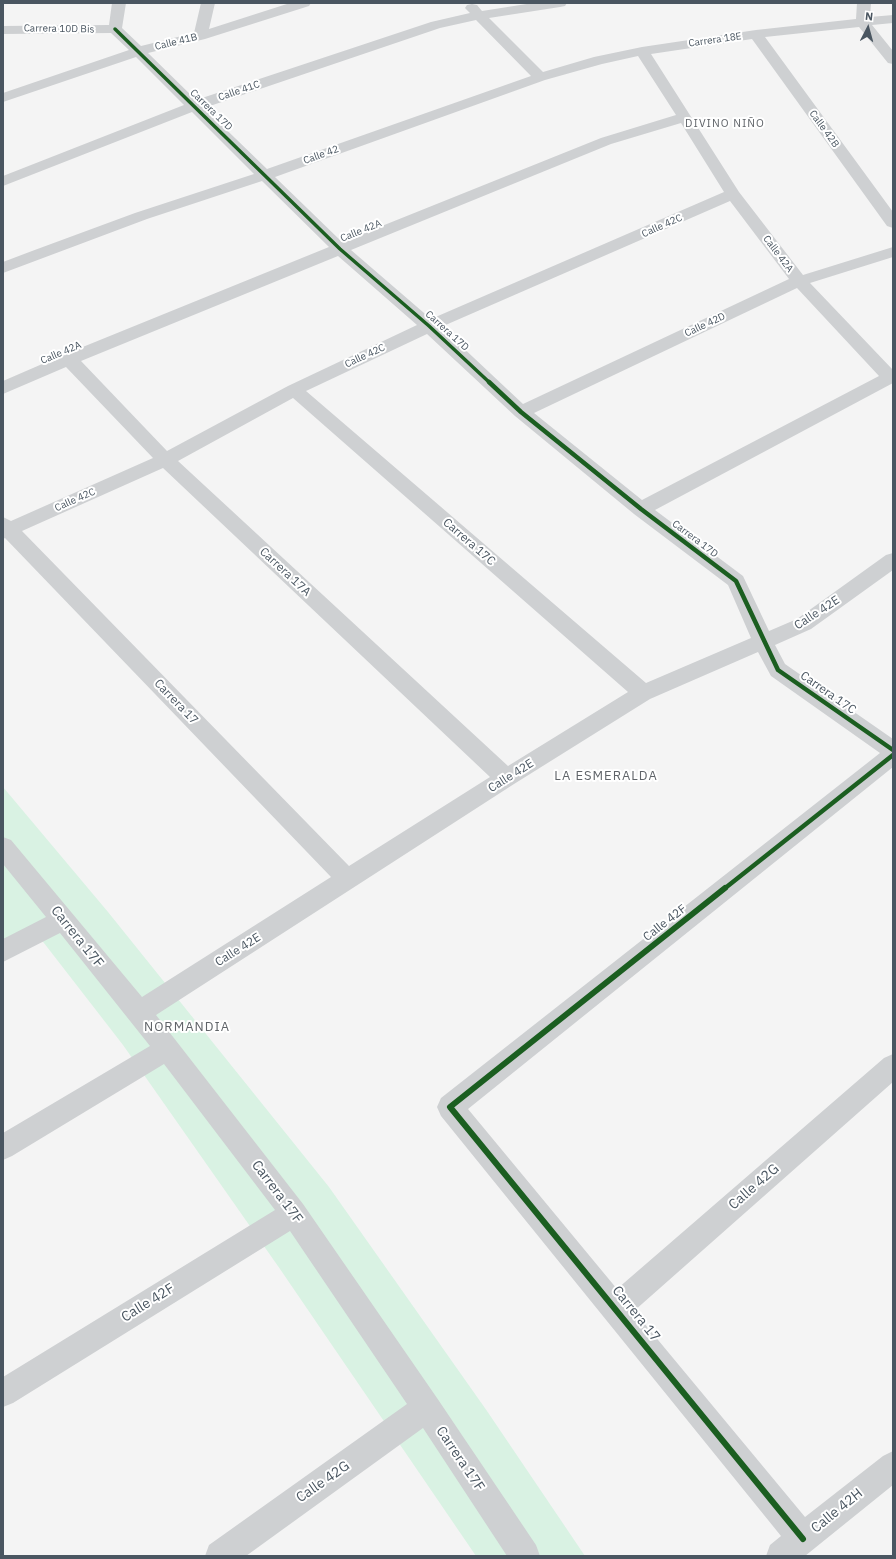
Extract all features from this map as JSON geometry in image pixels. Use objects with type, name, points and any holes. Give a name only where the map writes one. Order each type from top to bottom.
[{"type":"street","points":[[115,29],[119,3]]},
{"type":"street","points":[[200,36],[208,3]]},
{"type":"street","name":"Calle 41B","points":[[3,98],[139,51],[200,36],[304,3]]},
{"type":"street","points":[[466,3],[480,15],[540,77]]},
{"type":"street","name":"Calle 41C","points":[[3,181],[194,106],[436,25],[480,15],[560,3]]},
{"type":"street","points":[[864,3],[863,23],[893,60]]},
{"type":"street","name":"Carrera 18E","points":[[540,77],[599,60],[642,51],[756,34],[893,19]]},
{"type":"street","name":"Carrera 10D Bis","points":[[3,30],[115,29]]},
{"type":"street","name":"Carrera 17D","points":[[115,29],[340,249],[429,326],[521,412],[641,510],[736,581],[763,641]]},
{"type":"street","name":"Calle 42B","points":[[756,34],[893,223]]},
{"type":"street","name":"Calle 42A","points":[[642,51],[733,194],[798,281],[891,376]]},
{"type":"street","name":"Calle 42","points":[[3,268],[141,216],[265,175],[540,77]]},
{"type":"street","name":"Calle 42A","points":[[3,388],[69,359],[606,141],[685,117]]},
{"type":"street","name":"Calle 42C","points":[[5,528],[165,460],[294,390],[429,326],[656,229],[733,194]]},
{"type":"street","name":"Calle 42D","points":[[521,412],[798,281],[893,252]]},
{"type":"street","name":"Carrera 17A","points":[[69,359],[165,460],[506,778]]},
{"type":"street","points":[[641,510],[891,376]]},
{"type":"street","name":"Carrera 17C","points":[[294,390],[643,693]]},
{"type":"street","name":"Carrera 17","points":[[5,528],[348,880]]},
{"type":"street","name":"Calle 42E","points":[[139,1012],[506,778],[643,693],[804,624],[893,560]]},
{"type":"street","name":"Carrera 17C","points":[[763,641],[778,670],[893,750]]},
{"type":"street","name":"Calle 42F","points":[[450,1106],[893,756]]},
{"type":"street","name":"Carrera 17F","points":[[3,847],[139,1012],[294,1213],[427,1408],[525,1556]]},
{"type":"street","points":[[3,951],[63,920]]},
{"type":"street","points":[[3,1147],[167,1049]]},
{"type":"street","name":"Calle 42G","points":[[616,1308],[893,1066]]},
{"type":"street","name":"Carrera 17","points":[[450,1106],[616,1308],[792,1547]]},
{"type":"street","name":"Calle 42F","points":[[3,1393],[294,1213]]},
{"type":"street","name":"Calle 42G","points":[[220,1556],[427,1408]]},
{"type":"street","name":"Calle 42H","points":[[792,1547],[893,1466]]},
{"type":"green space","points":[[3,787],[108,912],[329,1187],[487,1411],[585,1556],[476,1556],[280,1269],[123,1045],[37,934],[3,951]]},
{"type":"cycle path","points":[[115,29],[340,249],[429,326],[521,412],[641,509],[736,581],[778,670],[893,750]]},
{"type":"cycle path","points":[[803,1539],[450,1107],[893,755]]},
{"type":"district","name":"DIVINO NIÑO","points":[[725,124]]},
{"type":"district","name":"LA ESMERALDA","points":[[606,776]]},
{"type":"district","name":"NORMANDIA","points":[[187,1027]]}]
